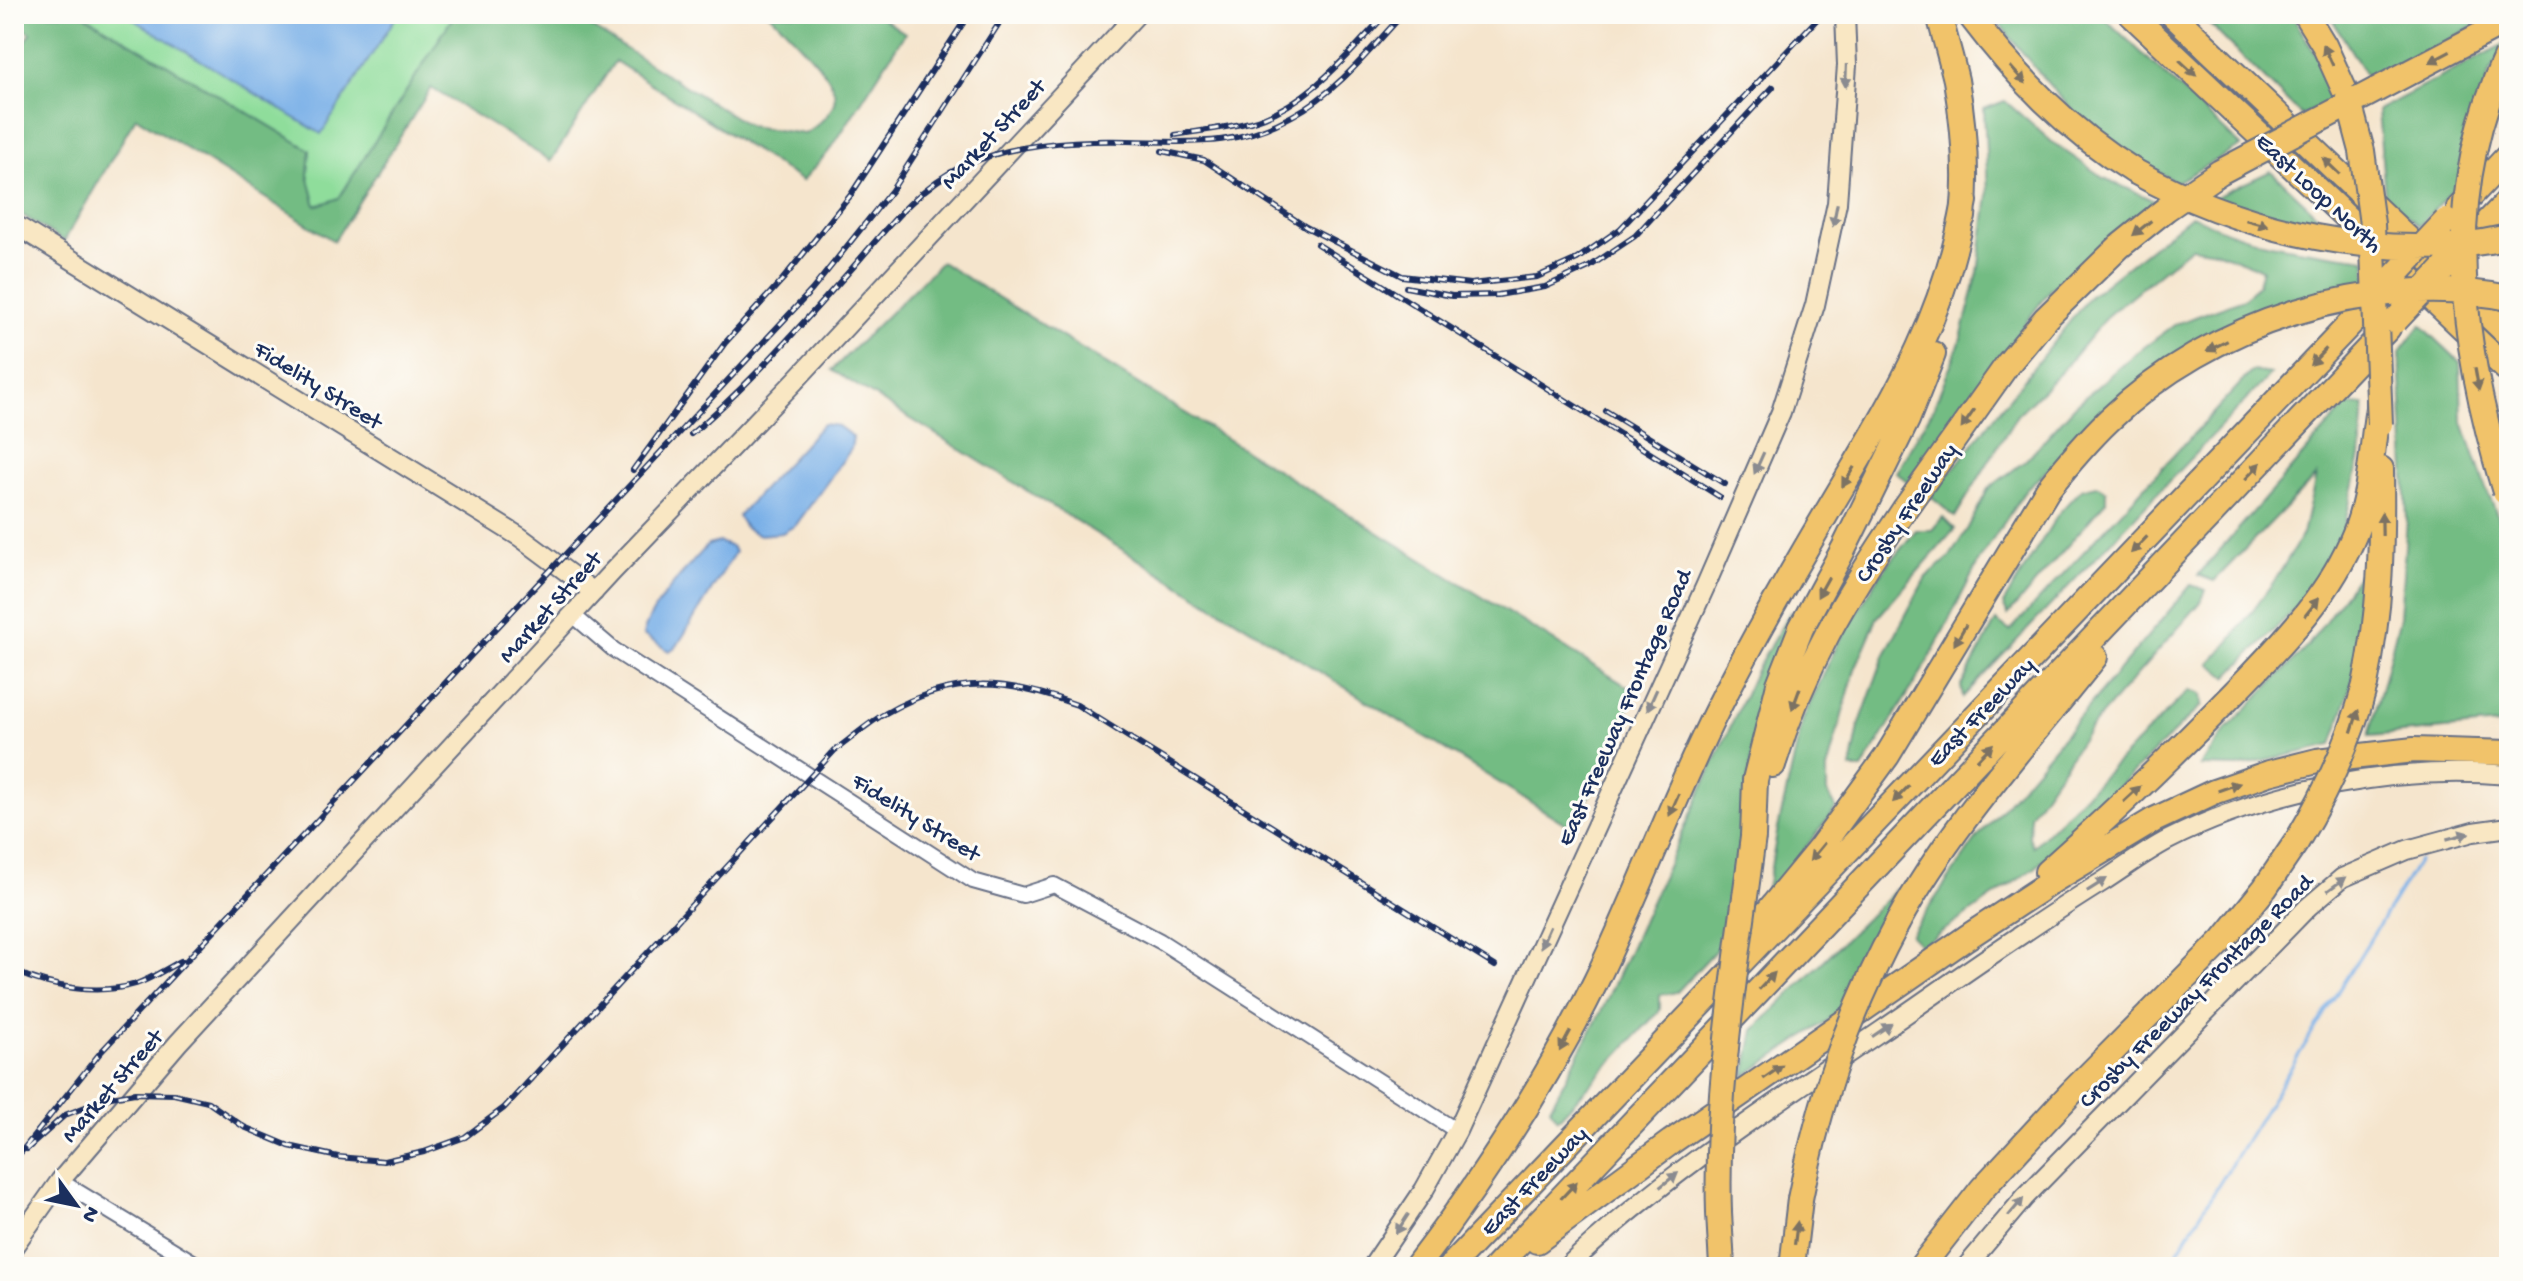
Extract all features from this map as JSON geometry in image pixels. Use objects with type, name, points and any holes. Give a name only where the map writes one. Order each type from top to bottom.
[{"type":"highway","points":[[1761,782],[1779,684],[1801,628],[1907,420],[1952,293],[1965,201],[1964,135],[1955,78],[1939,14]]},
{"type":"highway","points":[[1969,14],[2024,82],[2057,114],[2086,139],[2169,190],[2225,213],[2271,227],[2324,237],[2417,246],[2467,244],[2509,237]]},
{"type":"highway","name":"East Loop North","points":[[2131,14],[2509,371]]},
{"type":"highway","name":"East Loop North","points":[[2172,14],[2509,335]]},
{"type":"highway","points":[[1921,1267],[1982,1189],[2071,1093],[2223,940],[2265,888],[2297,841],[2335,773],[2357,716],[2376,631],[2380,586],[2377,312],[2369,194],[2348,98],[2324,45],[2305,14]]},
{"type":"highway","name":"Crosby Freeway","points":[[1722,1267],[1717,1157],[1724,1061],[1761,782],[1800,686],[1859,578],[2007,365],[2046,318],[2120,246],[2220,172],[2509,20]]},
{"type":"highway","points":[[2507,497],[2480,401],[2464,271],[2466,205],[2474,144],[2490,92],[2508,54]]},
{"type":"highway","name":"East Freeway","points":[[1450,1267],[2509,155]]},
{"type":"highway","name":"East Freeway","points":[[1496,1267],[2509,200]]},
{"type":"highway","points":[[1416,1267],[1490,1168],[1534,1097],[1596,981],[1717,710],[1796,566],[1889,410],[1920,350],[1949,273],[1965,201]]},
{"type":"highway","points":[[1665,1041],[1866,787],[1921,703],[2048,489],[2087,442],[2129,403],[2185,363],[2256,326],[2289,313],[2362,296],[2432,290],[2509,298]]},
{"type":"highway","points":[[1991,921],[2186,743],[2293,632],[2320,597],[2338,571],[2356,531],[2371,471],[2378,416]]},
{"type":"highway","points":[[1792,1267],[1800,1199],[1827,1087],[1869,976],[1898,922],[1933,864],[1972,811],[2200,528]]},
{"type":"highway","points":[[1507,1267],[1608,1187],[1991,921],[2154,820],[2214,792],[2317,761],[2414,750],[2509,753]]},
{"type":"main road","name":"Market Street","points":[[14,1246],[60,1181],[178,1043],[594,592],[1137,14]]},
{"type":"main road","name":"East Freeway Frontage Road","points":[[1372,1267],[1424,1190],[1457,1131],[1705,587],[1781,412],[1825,262],[1837,203],[1844,138],[1847,65],[1845,14]]},
{"type":"main road","name":"Fidelity Street","points":[[14,224],[520,537],[594,592]]},
{"type":"main road","points":[[1567,1267],[1623,1215],[1716,1143],[2076,898],[2168,841],[2244,810],[2297,793],[2406,773],[2509,775]]},
{"type":"main road","name":"Crosby Freeway Frontage Road","points":[[1966,1267],[2025,1197],[2308,907],[2342,878],[2407,850],[2473,832],[2509,827]]},
{"type":"street","name":"Fidelity Street","points":[[573,615],[614,650],[973,881],[1023,895],[1054,885],[1160,941],[1457,1131]]},
{"type":"street","points":[[60,1181],[201,1267]]},
{"type":"green space","points":[[14,14],[82,14],[310,150],[308,175],[316,206],[339,198],[455,14],[570,14],[749,126],[805,134],[828,114],[835,96],[833,87],[809,54],[769,14],[876,14],[905,33],[831,149],[802,181],[615,61],[551,161],[431,88],[334,241],[136,117],[64,241],[14,210],[14,59],[31,33],[14,23]]},
{"type":"green space","points":[[82,14],[455,14],[339,199],[316,206],[308,175],[310,150]]},
{"type":"green space","points":[[1992,14],[2100,14],[2241,146],[2176,182],[2121,150],[2084,121],[2051,87]]},
{"type":"green space","points":[[2199,14],[2291,14],[2318,58],[2335,101],[2301,115]]},
{"type":"green space","points":[[2329,14],[2497,14],[2370,82]]},
{"type":"green space","points":[[2508,42],[2489,73],[2463,179],[2419,226],[2385,196],[2378,110]]},
{"type":"green space","points":[[2005,101],[2052,142],[2104,178],[2157,202],[2050,290],[1908,482],[1896,472],[1933,409],[1959,345],[1978,273],[1988,195],[1984,109]]},
{"type":"green space","points":[[2271,171],[2328,225],[2326,229],[2211,199]]},
{"type":"green space","points":[[2192,215],[2255,240],[2366,259],[2367,282],[2361,290],[2271,311],[2067,453],[2027,488],[1980,559],[1927,663],[1862,769],[1851,769],[1859,726],[1884,656],[1926,577],[1949,558],[1988,489],[2025,461],[2075,406],[2131,357],[2176,324],[2244,299],[2258,285],[2262,269],[2216,251],[2191,247],[2108,315],[2060,373],[2017,415],[1955,517],[1931,497],[2090,296]]},
{"type":"green space","points":[[941,262],[1636,692],[1574,829],[832,370]]},
{"type":"green space","points":[[2421,325],[2460,362],[2462,419],[2486,489],[2509,542],[2509,723],[2369,736],[2400,617],[2407,519],[2400,352]]},
{"type":"green space","points":[[2252,371],[2271,374],[1963,697],[1961,686],[1996,621],[2010,631]]},
{"type":"green space","points":[[2364,405],[2360,457],[2342,536],[2304,600],[2227,677],[2210,663],[2277,577],[2303,534],[2316,476],[2214,581],[2198,575],[2346,406]]},
{"type":"green space","points":[[2097,485],[2106,491],[2106,501],[2008,615],[2003,604],[2058,514],[2081,489]]},
{"type":"green space","points":[[1943,517],[1955,529],[1877,618],[1855,669],[1827,769],[1827,792],[1836,808],[1765,900],[1803,719],[1837,645],[1882,572],[1916,530],[1932,530]]},
{"type":"green space","points":[[2360,573],[2371,582],[2353,679],[2332,745],[2238,767],[2200,766],[2227,729],[2307,647]]},
{"type":"green space","points":[[2191,585],[2206,590],[2201,602],[2090,728],[2030,815],[2029,837],[2033,847],[2189,690],[2201,694],[2202,705],[2035,868],[1921,946],[1910,935],[1975,841]]},
{"type":"green space","points":[[1790,612],[1796,617],[1753,748],[1727,938],[1677,992],[1660,995],[1660,1010],[1558,1119],[1550,1108],[1604,1006],[1757,668]]},
{"type":"green space","points":[[1897,888],[1837,1014],[1745,1076],[1754,1030]]},
{"type":"water","points":[[125,14],[398,14],[321,134]]},
{"type":"water","points":[[823,424],[838,426],[853,437],[851,449],[796,525],[782,533],[759,535],[745,528],[738,516]]},
{"type":"water","points":[[719,542],[732,547],[735,552],[677,646],[669,651],[643,635],[653,612],[670,588],[708,545]]},
{"type":"waterway","points":[[2168,1267],[2419,860]]},
{"type":"railway","points":[[633,470],[725,343],[783,279],[850,196],[969,14]]},
{"type":"railway","points":[[14,1161],[100,1053],[812,290],[892,190],[1005,14]]},
{"type":"railway","points":[[1175,135],[1250,122],[1290,104],[1325,78],[1386,14]]},
{"type":"railway","points":[[691,434],[772,357],[899,214],[944,176],[1001,153],[1064,142],[1192,142],[1251,134],[1292,116],[1324,95],[1352,70],[1403,14]]},
{"type":"railway","points":[[1162,151],[1204,160],[1306,227],[1402,276],[1470,284],[1537,277],[1577,259],[1620,229],[1821,15]]},
{"type":"railway","points":[[1406,287],[1452,296],[1498,295],[1545,287],[1589,267],[1635,236],[1773,87]]},
{"type":"railway","points":[[1317,244],[1720,497]]},
{"type":"railway","points":[[1606,411],[1725,484]]},
{"type":"railway","points":[[27,1149],[65,1115],[111,1097],[135,1093],[174,1094],[208,1102],[244,1127],[289,1146],[338,1157],[384,1161],[424,1152],[465,1137],[504,1108],[835,750],[886,713],[911,700],[958,686],[1004,686],[1077,705],[1495,966]]},
{"type":"railway","points":[[14,971],[58,985],[105,989],[142,982],[181,961]]}]
